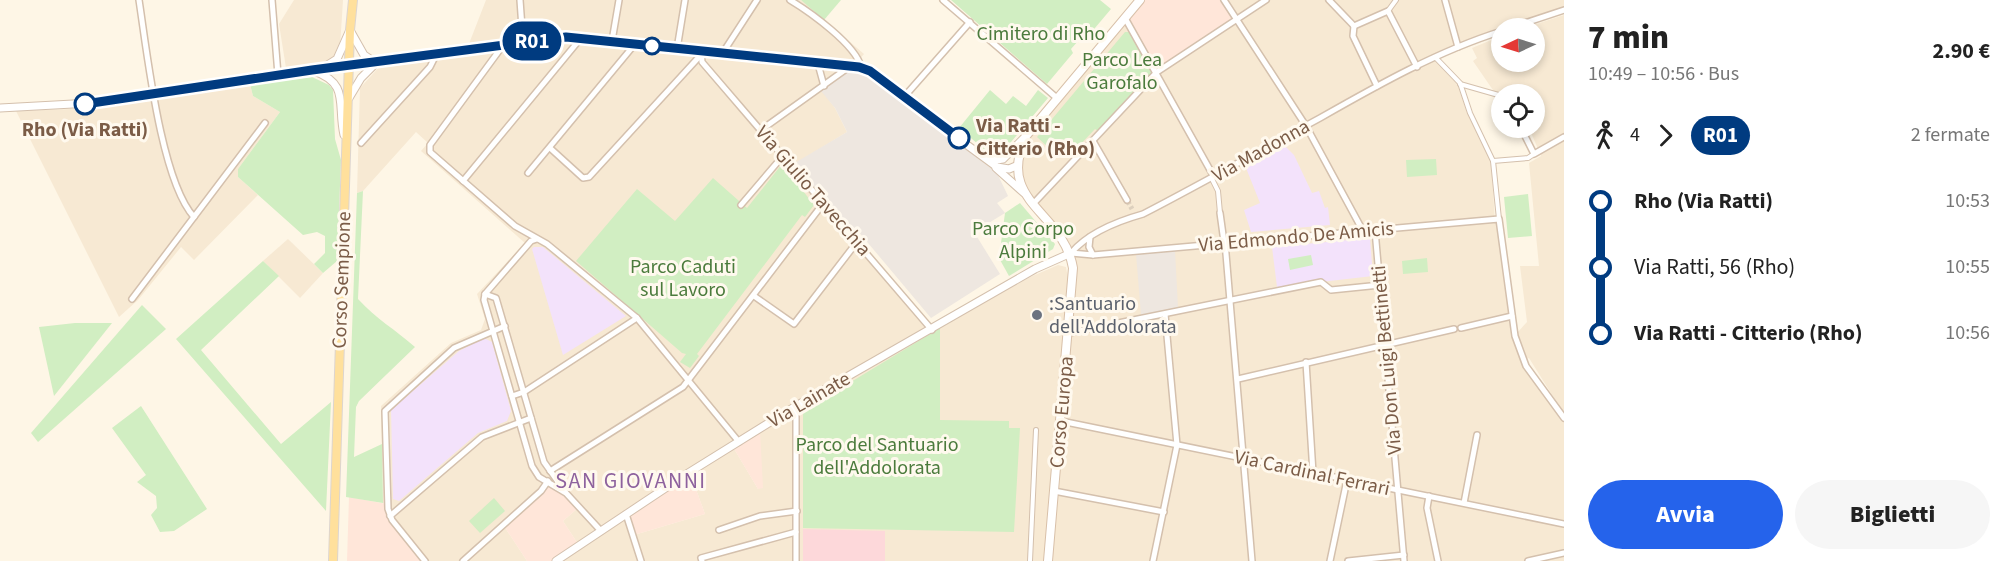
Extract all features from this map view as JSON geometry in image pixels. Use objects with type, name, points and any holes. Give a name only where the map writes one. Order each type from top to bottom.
[{"type":"main road","name":"Corso Sempione","points":[[333,561],[350,30],[353,0]]},
{"type":"main road","points":[[1016,166],[1026,136],[1140,0]]},
{"type":"main road","name":"Corso Europa","points":[[1016,166],[1024,193],[1058,230],[1071,253],[1074,276],[1048,561]]},
{"type":"street","points":[[139,0],[153,94],[180,197],[194,217]]},
{"type":"street","points":[[272,0],[278,75]]},
{"type":"street","points":[[520,0],[523,42]]},
{"type":"street","points":[[612,41],[619,0]]},
{"type":"street","points":[[677,49],[685,0]]},
{"type":"street","points":[[722,54],[757,0]]},
{"type":"street","points":[[790,0],[816,18],[855,54],[861,67],[990,161],[1024,193]]},
{"type":"street","points":[[943,0],[1058,99]]},
{"type":"street","points":[[1224,0],[1306,126],[1363,231]]},
{"type":"street","points":[[1033,204],[1157,72],[1266,0]]},
{"type":"street","points":[[1329,0],[1354,26],[1353,36],[1377,86]]},
{"type":"street","points":[[1354,26],[1388,11],[1396,0]]},
{"type":"street","points":[[1445,0],[1458,48]]},
{"type":"street","points":[[1540,18],[1564,10]]},
{"type":"street","points":[[1388,11],[1417,67]]},
{"type":"street","points":[[1125,18],[1157,72],[1218,191],[1238,379],[1252,561]]},
{"type":"street","points":[[904,97],[970,22]]},
{"type":"street","points":[[312,70],[331,64],[337,59],[350,30]]},
{"type":"street","points":[[350,30],[364,55],[376,63]]},
{"type":"street","name":"Via Madonna","points":[[1071,253],[1090,237],[1134,212],[1143,214],[1213,178],[1377,86],[1433,58],[1491,35]]},
{"type":"street","points":[[0,108],[75,105],[557,37],[612,41],[700,54],[861,67]]},
{"type":"street","points":[[463,181],[581,38]]},
{"type":"street","points":[[504,44],[429,149],[515,226],[539,239],[637,318],[739,442]]},
{"type":"street","points":[[528,173],[635,44]]},
{"type":"street","points":[[361,143],[430,67],[437,53]]},
{"type":"street","points":[[549,148],[583,178],[589,177],[700,54]]},
{"type":"street","name":"Via Giulio Tavecchia","points":[[700,54],[822,205],[857,242],[932,330]]},
{"type":"street","points":[[1433,58],[1460,83],[1491,94]]},
{"type":"street","points":[[349,99],[361,78],[376,63]]},
{"type":"street","points":[[818,64],[824,86]]},
{"type":"street","points":[[761,130],[849,67]]},
{"type":"street","points":[[312,70],[330,77],[338,86],[347,145]]},
{"type":"street","points":[[1460,83],[1470,113],[1493,161],[1515,336],[1526,366],[1564,418]]},
{"type":"street","points":[[132,300],[265,123]]},
{"type":"street","points":[[990,161],[1003,159],[1026,136]]},
{"type":"street","points":[[1493,161],[1528,158],[1564,137]]},
{"type":"street","points":[[1526,138],[1534,154]]},
{"type":"street","points":[[1093,141],[1127,200]]},
{"type":"street","points":[[741,205],[782,157]]},
{"type":"street","points":[[990,161],[1007,162],[1016,166]]},
{"type":"street","points":[[539,477],[545,477],[683,387],[822,205]]},
{"type":"street","name":"Via Edmondo De Amicis","points":[[1071,253],[1093,255],[1499,219]]},
{"type":"street","name":"Via Don Luigi Bettinetti","points":[[1375,230],[1404,558]]},
{"type":"street","points":[[1090,237],[1089,246],[1093,255]]},
{"type":"street","points":[[539,239],[531,241],[485,294],[483,300],[532,466],[539,477],[566,493]]},
{"type":"street","points":[[754,296],[794,324],[857,242]]},
{"type":"street","name":"Via Lainate","points":[[556,561],[796,406],[1035,269],[1071,253]]},
{"type":"street","points":[[1069,333],[1321,282],[1331,290],[1380,285]]},
{"type":"street","points":[[485,294],[496,298],[531,418],[550,472],[601,531]]},
{"type":"street","points":[[1153,561],[1177,445],[1165,314]]},
{"type":"street","points":[[1461,327],[1512,316]]},
{"type":"street","points":[[512,396],[524,392],[637,318]]},
{"type":"street","points":[[425,561],[390,516],[385,411],[454,348],[505,326]]},
{"type":"street","points":[[1238,379],[1454,329]]},
{"type":"street","points":[[1306,362],[1313,473]]},
{"type":"street","points":[[796,406],[796,561]]},
{"type":"street","points":[[390,516],[482,437],[531,418]]},
{"type":"street","name":"Via Cardinal Ferrari","points":[[1061,421],[1564,524]]},
{"type":"street","points":[[1030,561],[1036,430]]},
{"type":"street","points":[[1464,503],[1477,435]]},
{"type":"street","points":[[463,561],[541,491],[550,472]]},
{"type":"street","points":[[1330,561],[1347,480]]},
{"type":"street","points":[[1054,491],[1164,512]]},
{"type":"street","points":[[1429,496],[1427,508],[1438,561]]},
{"type":"street","points":[[719,530],[760,516],[797,511]]},
{"type":"street","points":[[626,514],[641,561]]},
{"type":"street","points":[[702,561],[701,558],[796,532]]},
{"type":"street","points":[[569,553],[569,561]]},
{"type":"street","points":[[1528,561],[1564,554]]},
{"type":"street","points":[[1348,561],[1404,558]]},
{"type":"shaded area","points":[[294,0],[343,0],[340,47],[329,61],[286,68],[279,24]]},
{"type":"shaded area","points":[[486,0],[801,0],[864,54],[850,70],[822,91],[835,108],[847,132],[788,168],[853,243],[860,247],[926,329],[739,440],[639,314],[534,233],[531,236],[637,321],[737,442],[578,544],[563,521],[578,508],[544,485],[502,523],[527,561],[424,561],[391,521],[387,504],[383,503],[381,406],[451,343],[481,330],[485,319],[477,294],[525,243],[421,151],[428,143],[416,132],[363,191],[357,193],[360,88],[382,64],[465,54]]},
{"type":"shaded area","points":[[1142,0],[1223,0],[1236,19],[1157,71],[1127,18]]},
{"type":"shaded area","points":[[1223,0],[1443,0],[1456,47],[1138,215],[1129,215],[1083,240],[1071,251],[1024,192],[1019,155],[1023,145],[1127,18]]},
{"type":"shaded area","points":[[1446,0],[1564,0],[1564,9],[1535,18],[1491,18],[1491,33],[1459,46]]},
{"type":"shaded area","points":[[1564,15],[1564,414],[1529,358],[1526,359],[1517,333],[1527,322],[1520,266],[1539,266],[1529,163],[1541,156],[1533,138],[1545,138],[1545,84],[1491,84],[1491,87],[1473,61],[1477,58],[1472,48],[1491,40],[1491,72],[1545,72],[1545,21]]},
{"type":"shaded area","points":[[1435,58],[1456,81],[1491,158],[1495,222],[1498,224],[1513,331],[1525,366],[1564,420],[1564,523],[1062,421],[1072,255],[1081,244],[1130,218],[1138,217]]},
{"type":"shaded area","points":[[850,70],[866,73],[997,173],[1008,196],[997,203],[1005,213],[974,232],[1000,274],[931,318],[858,231],[842,222],[793,164],[847,132],[835,108],[821,91]]},
{"type":"shaded area","points":[[250,84],[253,96],[280,112],[238,169],[238,177],[258,195],[194,260],[181,247],[138,300],[119,317],[16,111],[98,108]]},
{"type":"shaded area","points":[[1285,146],[1294,155],[1312,193],[1319,191],[1325,208],[1328,207],[1330,225],[1251,232],[1244,210],[1260,203],[1246,168]]},
{"type":"shaded area","points":[[1370,238],[1373,276],[1277,287],[1272,247]]},
{"type":"shaded area","points":[[288,239],[323,273],[300,298],[263,261]]},
{"type":"shaded area","points":[[543,247],[626,316],[563,355],[532,249]]},
{"type":"shaded area","points":[[1175,250],[1178,307],[1141,315],[1136,254]]},
{"type":"shaded area","points":[[1058,265],[1066,267],[1068,278],[1045,561],[558,561],[627,515],[634,535],[705,514],[690,473],[733,447],[758,489],[760,430],[1012,285]]},
{"type":"shaded area","points":[[484,338],[492,342],[511,411],[507,421],[478,433],[399,501],[393,499],[391,410],[459,351]]},
{"type":"shaded area","points":[[1062,422],[1564,525],[1564,561],[1050,561]]},
{"type":"shaded area","points":[[760,430],[763,488],[758,489],[733,447]]},
{"type":"shaded area","points":[[690,473],[705,514],[634,535],[627,515]]},
{"type":"shaded area","points":[[548,484],[565,494],[578,508],[563,521],[578,544],[552,561],[527,561],[504,526]]},
{"type":"shaded area","points":[[349,497],[387,504],[387,509],[424,561],[347,561]]},
{"type":"shaded area","points":[[803,529],[885,531],[885,561],[803,561]]},
{"type":"green space","points":[[801,0],[841,0],[824,20]]},
{"type":"green space","name":"Cimitero di Rho","points":[[951,0],[1100,0],[1111,9],[1084,41],[1079,40],[1071,49],[1073,53],[1047,84]]},
{"type":"green space","name":"Parco Lea Garofalo","points":[[1125,32],[1129,32],[1152,73],[1098,131],[1095,129],[1077,148],[1068,141],[1053,152],[1037,137]]},
{"type":"green space","points":[[312,77],[329,85],[333,90],[335,139],[341,160],[337,261],[323,273],[314,264],[325,253],[325,236],[317,232],[303,235],[238,177],[238,169],[280,112],[253,96],[250,84]]},
{"type":"green space","points":[[990,90],[1006,104],[1013,96],[1026,106],[1038,90],[1048,98],[1000,155],[991,155],[959,128]]},
{"type":"green space","points":[[1436,159],[1437,175],[1407,177],[1406,160]]},
{"type":"green space","name":"Parco Caduti sul Lavoro","points":[[782,164],[814,205],[805,217],[802,215],[697,354],[699,356],[690,368],[680,362],[686,354],[682,353],[576,261],[637,189],[675,221],[713,178],[747,208]]},
{"type":"green space","points":[[363,191],[358,299],[415,347],[359,401],[356,407],[354,457],[382,444],[383,503],[346,497],[357,193]]},
{"type":"green space","points":[[1528,194],[1532,236],[1508,238],[1504,197]]},
{"type":"green space","name":"Parco Corpo Alpini","points":[[1020,203],[1055,244],[1053,249],[1009,276],[999,258],[1005,213]]},
{"type":"green space","points":[[1311,255],[1313,265],[1290,270],[1288,259]]},
{"type":"green space","points":[[1427,258],[1428,272],[1403,274],[1402,261]]},
{"type":"green space","points":[[263,261],[279,276],[201,350],[281,444],[331,402],[326,511],[176,339]]},
{"type":"green space","points":[[142,305],[166,329],[38,442],[31,433]]},
{"type":"green space","points":[[75,323],[112,323],[54,396],[39,327]]},
{"type":"green space","name":"Parco del Santuario dell'Addolorata","points":[[940,328],[940,420],[1009,421],[1009,428],[1020,428],[1014,532],[803,528],[803,411]]},
{"type":"green space","points":[[141,406],[207,509],[174,531],[160,532],[151,515],[157,508],[156,496],[137,482],[146,475],[112,428]]},
{"type":"green space","points":[[494,498],[505,511],[480,533],[469,521]]},
{"type":"tunnel","points":[[1127,200],[1132,209]]},
{"type":"bus line","name":"R01","points":[[85,104],[312,70],[566,37],[859,67],[870,71],[959,138]]},
{"type":"place","name":"Rho (Via Ratti)","points":[[85,104]]},
{"type":"place","name":"Via Ratti - Citterio (Rho)","points":[[959,138]]},
{"type":"place","name":":Santuario dell'Addolorata","points":[[1037,315]]},
{"type":"district","name":"SAN GIOVANNI","points":[[631,481]]}]
